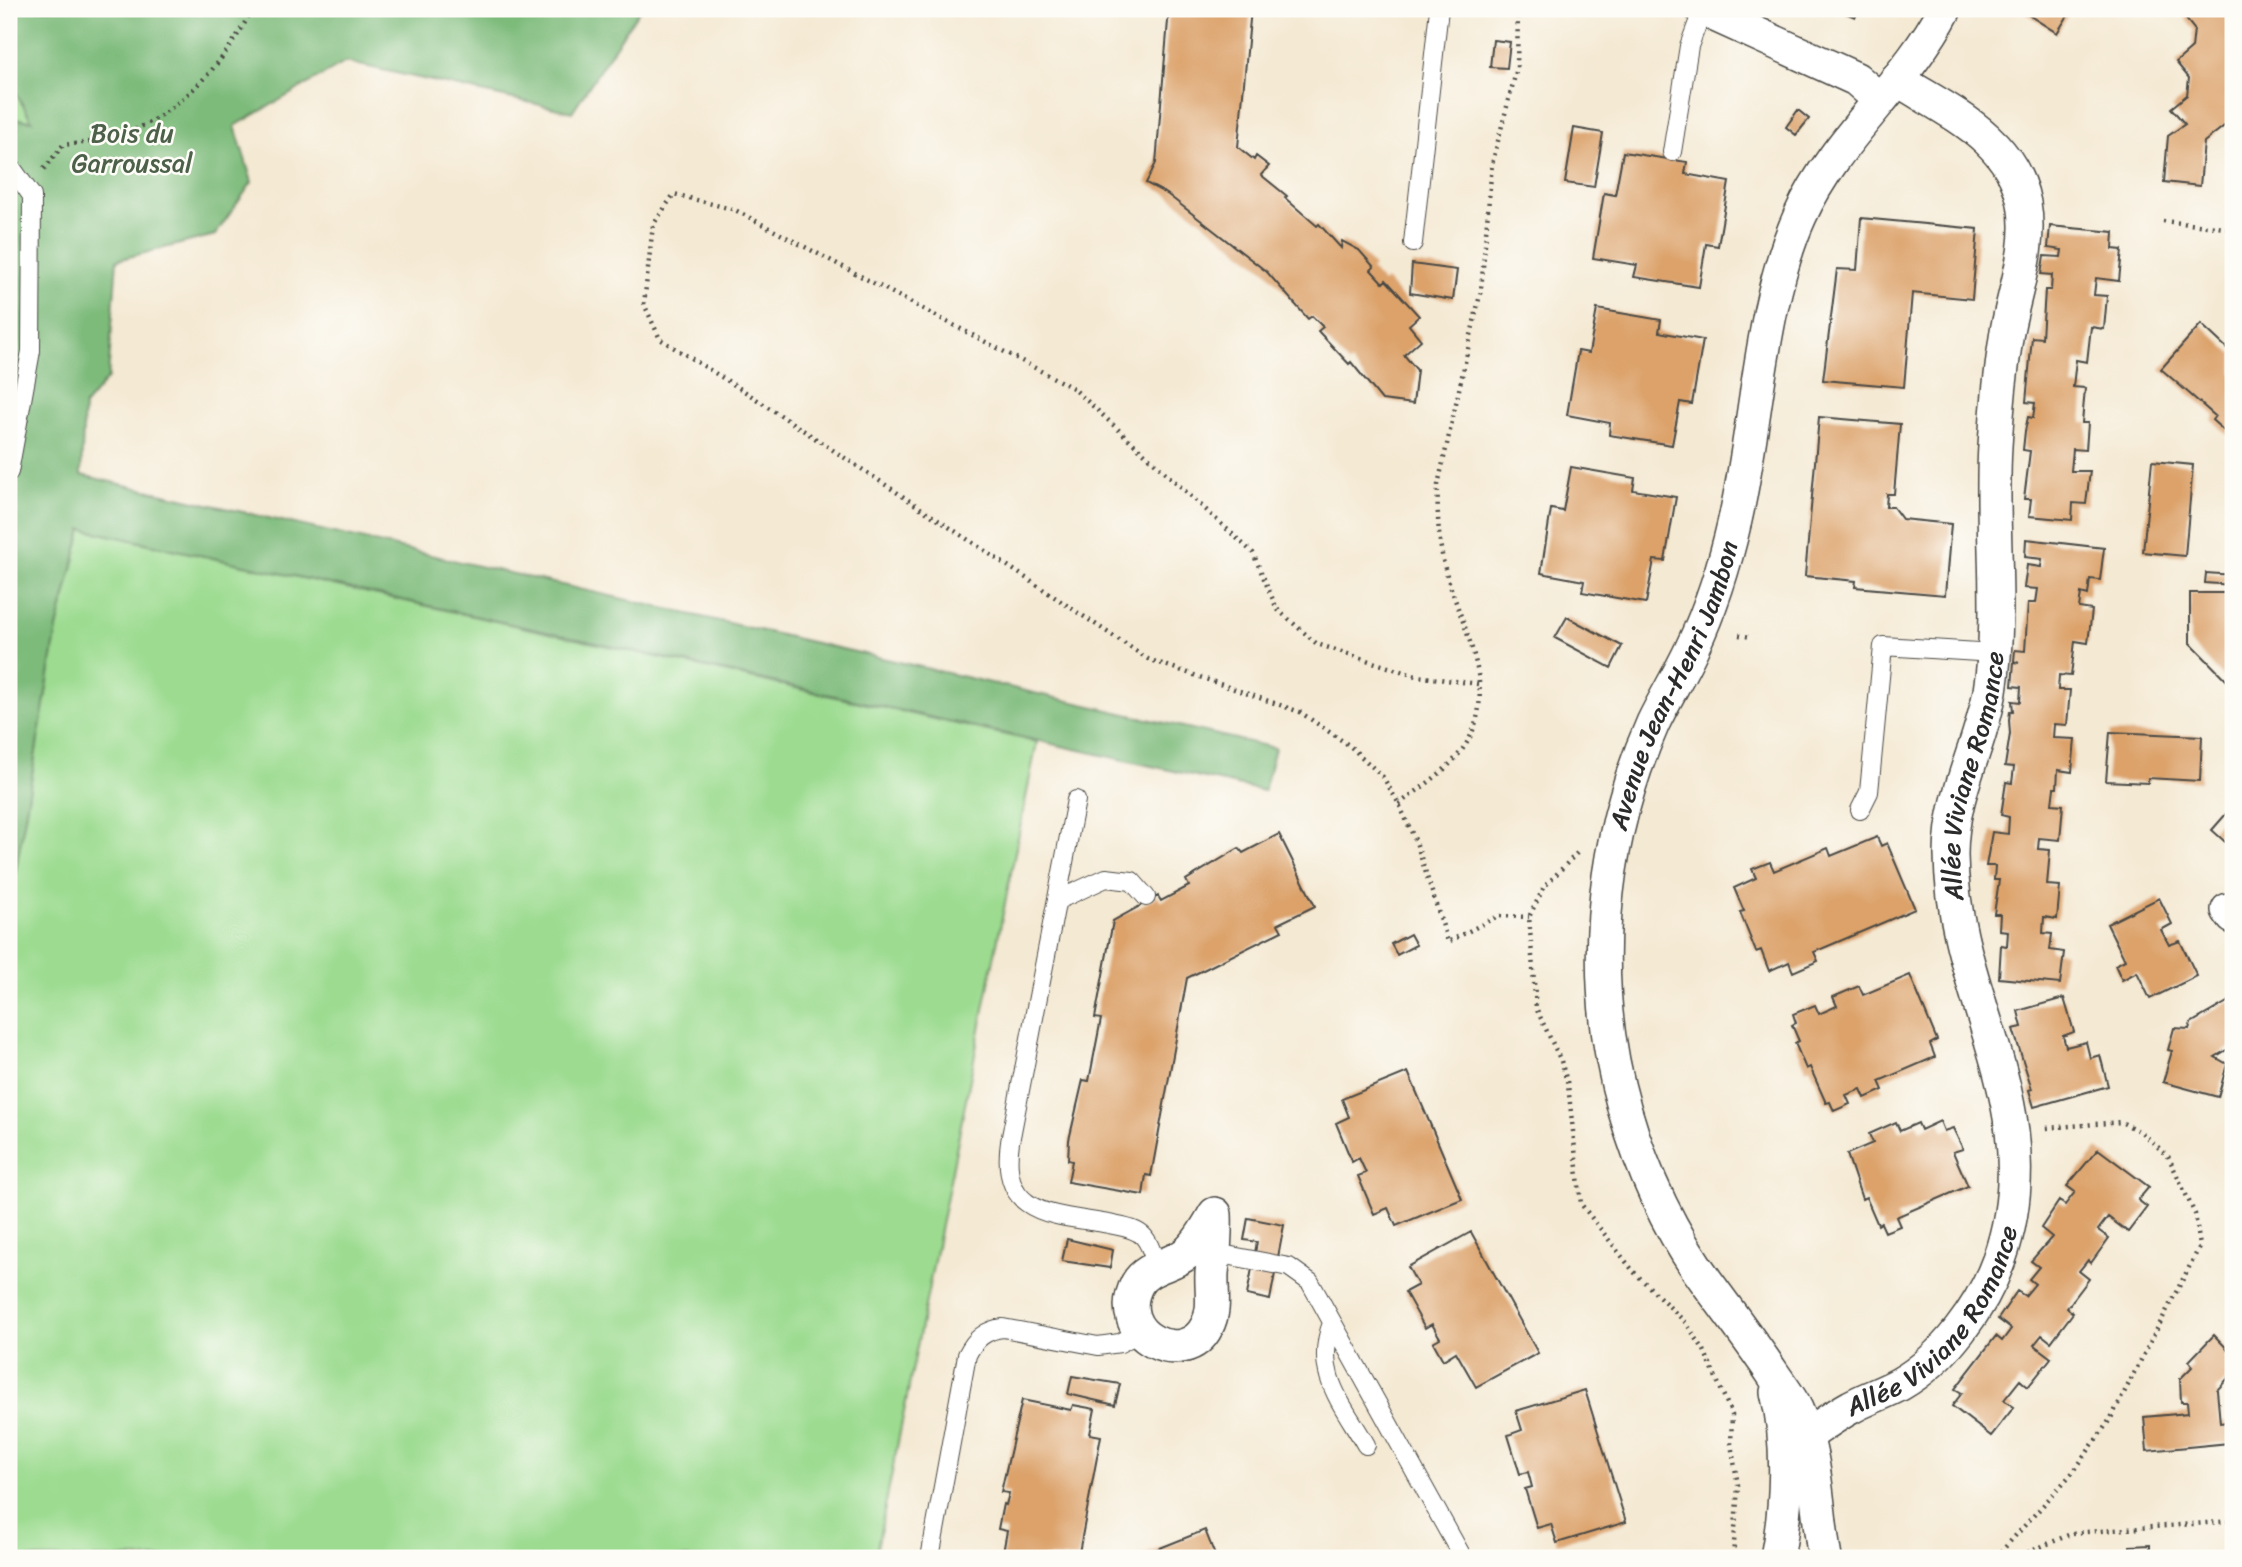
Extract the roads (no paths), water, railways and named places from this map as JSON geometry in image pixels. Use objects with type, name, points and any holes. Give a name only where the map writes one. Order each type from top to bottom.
[{"type":"street","name":"Allée Viviane Romance","points":[[1703,9],[1856,79],[1888,89],[1980,131],[2011,167],[2024,201],[2025,242],[2008,331],[1995,445],[1994,653],[1984,718],[1954,808],[1951,856],[1963,938],[2014,1131],[2016,1173],[2011,1219],[1999,1259],[1980,1300],[1947,1343],[1919,1371],[1901,1383],[1852,1406],[1806,1436]]},
{"type":"street","name":"Avenue Jean-Henri Jambon","points":[[1825,1558],[1806,1436],[1797,1410],[1762,1354],[1686,1250],[1637,1149],[1616,1077],[1610,1039],[1603,933],[1612,858],[1629,787],[1655,720],[1708,612],[1728,548],[1775,297],[1790,237],[1813,190],[1830,163],[1888,89],[1945,9]]},
{"type":"street","points":[[1215,1214],[1216,1253],[1212,1310],[1200,1337],[1193,1342],[1171,1346],[1159,1344],[1140,1332],[1133,1321],[1133,1294],[1139,1282],[1157,1268],[1187,1253],[1201,1238],[1215,1214]]},
{"type":"street","name":"Avenue Jean-Henri Jambon","points":[[1772,1373],[1778,1397],[1784,1468],[1783,1524],[1777,1558]]},
{"type":"lane","points":[[1413,243],[1439,9]]},
{"type":"lane","points":[[1672,152],[1689,46],[1703,9]]},
{"type":"lane","points":[[9,164],[32,196],[31,351],[9,472]]},
{"type":"lane","points":[[1860,810],[1869,792],[1883,646],[1994,653]]},
{"type":"lane","points":[[1076,800],[1010,1142],[1008,1175],[1021,1200],[1038,1211],[1137,1231],[1149,1245],[1157,1268]]},
{"type":"lane","points":[[1058,900],[1113,878],[1132,881],[1146,897]]},
{"type":"lane","points":[[1216,1253],[1289,1267],[1310,1282],[1463,1558]]},
{"type":"lane","points":[[1332,1323],[1324,1352],[1327,1376],[1366,1445]]},
{"type":"lane","points":[[930,1558],[967,1355],[977,1339],[1003,1328],[1098,1346],[1121,1343],[1140,1332]]},
{"type":"park label","name":"Bois du Garroussal","points":[[132,148]]}]
